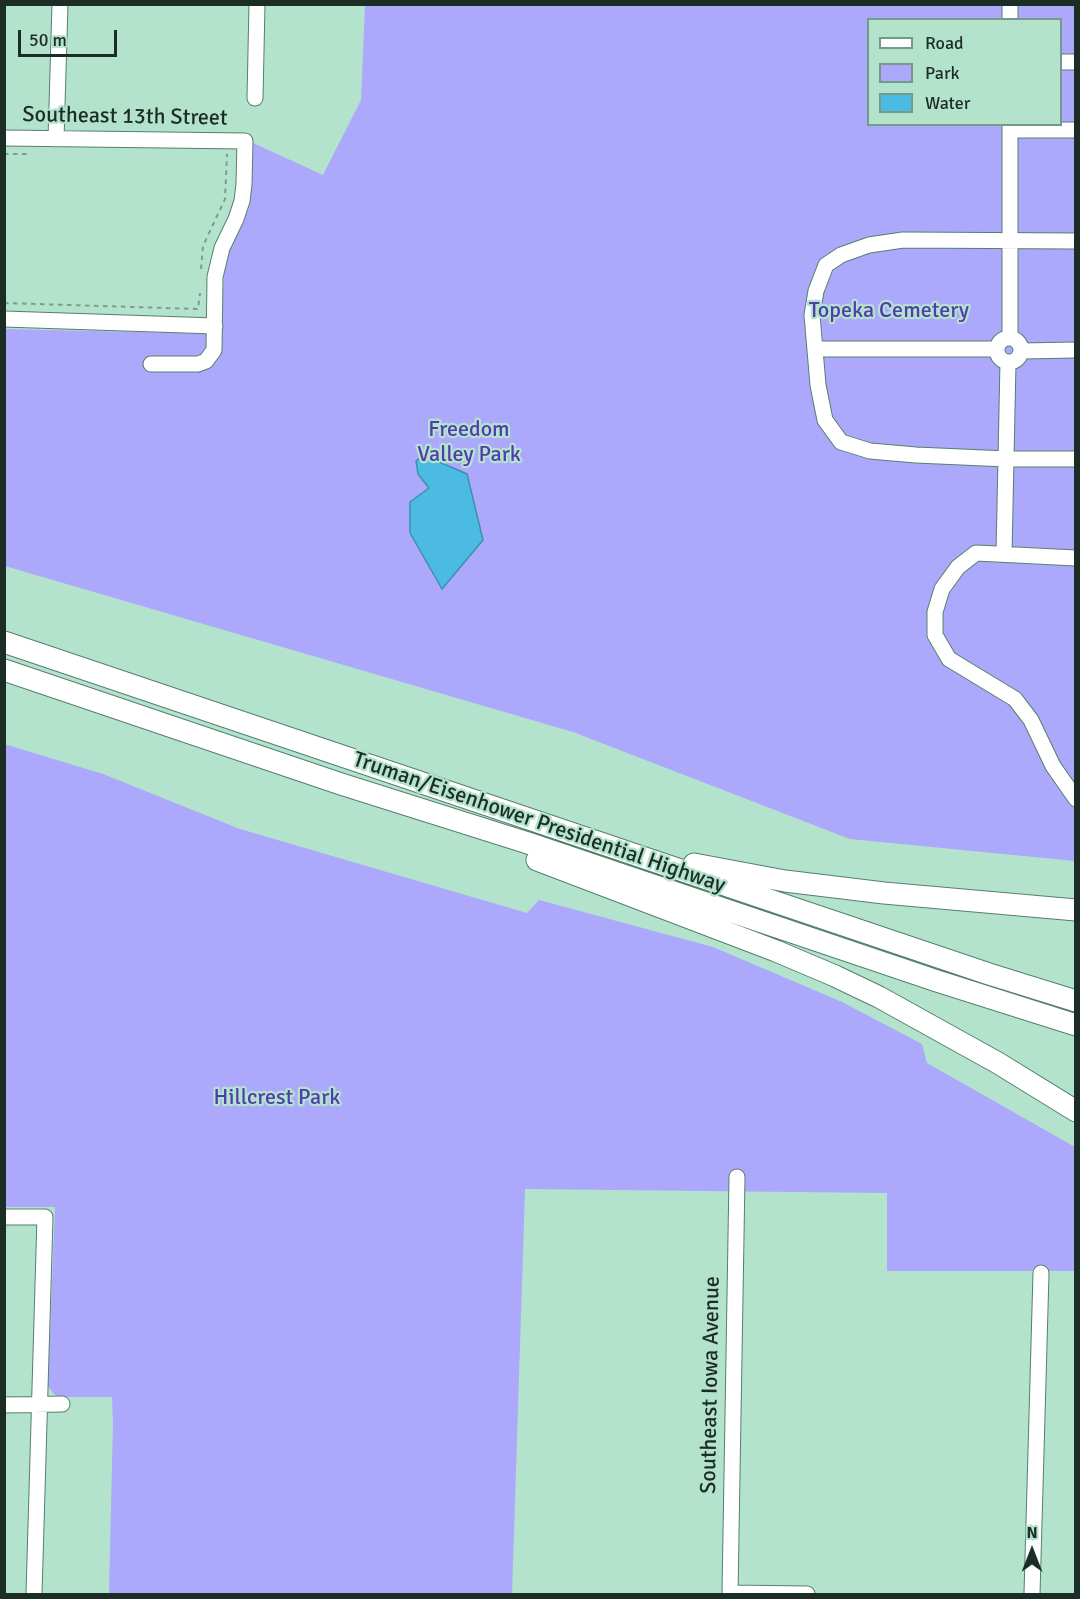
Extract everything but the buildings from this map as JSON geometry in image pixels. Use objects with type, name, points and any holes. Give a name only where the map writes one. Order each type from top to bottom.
[{"type":"highway","name":"Truman/Eisenhower Presidential Highway","points":[[4,642],[989,974],[1076,1001]]},
{"type":"highway","name":"Truman/Eisenhower Presidential Highway","points":[[4,670],[341,784],[531,844],[937,981],[1076,1025]]},
{"type":"highway","points":[[341,784],[434,824],[731,934],[835,976],[879,997],[998,1063],[1076,1111]]},
{"type":"highway","points":[[661,864],[698,864],[785,881],[884,893],[1076,910]]},
{"type":"street","points":[[56,139],[60,4]]},
{"type":"street","points":[[255,98],[257,4]]},
{"type":"street","points":[[1010,338],[1010,127],[1076,130]]},
{"type":"street","name":"Southeast 13th Street","points":[[4,138],[245,141],[242,201],[222,248],[215,277],[215,326]]},
{"type":"street","points":[[1076,241],[903,240],[869,245],[841,255],[826,265],[816,291],[813,315],[818,385],[825,420],[841,442],[881,452],[1007,459],[1076,459]]},
{"type":"street","points":[[4,319],[215,326],[214,350],[206,362],[151,364]]},
{"type":"street","points":[[1010,338],[1019,342],[1021,351],[1017,360],[1008,362],[1000,358],[997,349],[1001,341],[1010,338]]},
{"type":"street","points":[[815,349],[997,349]]},
{"type":"street","points":[[1021,351],[1076,350]]},
{"type":"street","points":[[1004,554],[1008,362]]},
{"type":"street","points":[[1076,558],[976,553],[958,567],[942,589],[935,612],[935,635],[949,658],[1015,699],[1031,720],[1053,766],[1076,799]]},
{"type":"street","name":"Southeast Iowa Avenue","points":[[730,1594],[737,1177]]},
{"type":"street","points":[[4,1217],[45,1217],[34,1594]]},
{"type":"street","points":[[1032,1594],[1041,1273]]},
{"type":"street","points":[[4,1405],[62,1404]]},
{"type":"street","points":[[730,1594],[807,1594]]},
{"type":"path","points":[[201,278],[203,246],[225,199],[227,153]]},
{"type":"path","points":[[4,154],[40,154]]},
{"type":"path","points":[[4,303],[198,309],[200,288]]},
{"type":"green space","points":[[365,5],[1075,5],[1075,861],[850,839],[573,732],[5,566],[4,329],[221,334],[224,272],[230,248],[250,206],[253,143],[323,175],[361,100]]},
{"type":"green space","name":"Hillcrest Park","points":[[4,744],[103,774],[240,829],[527,913],[539,900],[713,947],[842,1002],[922,1044],[927,1063],[1075,1147],[1075,1271],[887,1271],[887,1193],[525,1189],[512,1594],[109,1594],[112,1397],[58,1397],[48,1386],[55,1207],[5,1207]]},
{"type":"water","points":[[423,455],[467,474],[483,540],[442,589],[410,533],[410,502],[429,488],[418,474],[416,461]]},
{"type":"park label","name":"Topeka Cemetery","points":[[889,311]]},
{"type":"park label","name":"Freedom Valley Park","points":[[469,443]]}]
